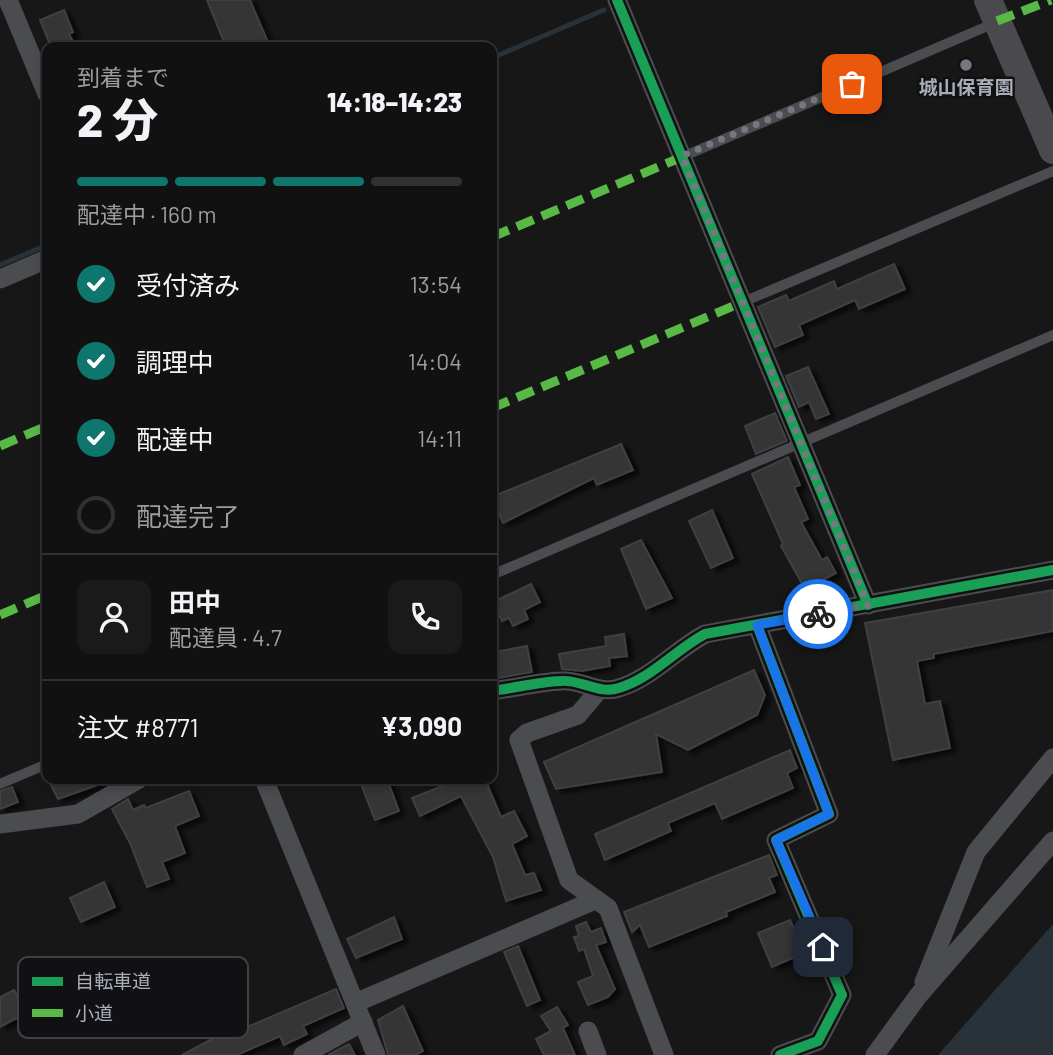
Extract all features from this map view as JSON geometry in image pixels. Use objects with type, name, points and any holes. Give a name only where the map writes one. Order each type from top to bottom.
[{"type":"street","points":[[8,0],[42,82]]},
{"type":"street","points":[[617,0],[868,605]]},
{"type":"street","points":[[993,11],[1053,150]]},
{"type":"street","points":[[0,279],[42,261]]},
{"type":"street","points":[[497,690],[564,680],[599,690],[617,690],[646,677],[681,647],[705,634],[1053,570]]},
{"type":"street","points":[[757,625],[829,814],[776,840],[842,995],[818,1041],[779,1055]]},
{"type":"street","points":[[599,690],[578,715],[527,733],[519,740],[569,880],[608,908],[664,1055]]},
{"type":"street","points":[[918,996],[976,852],[1053,758]]},
{"type":"street","points":[[0,824],[78,814],[130,784]]},
{"type":"street","points":[[266,784],[376,1055]]},
{"type":"street","points":[[875,1055],[918,996],[1053,841]]},
{"type":"street","points":[[355,1003],[595,900]]},
{"type":"street","points":[[303,1055],[363,1022]]},
{"type":"street","points":[[588,1031],[597,1055]]},
{"type":"lane","points":[[682,156],[993,11]]},
{"type":"lane","points":[[743,302],[1053,172]]},
{"type":"lane","points":[[497,573],[802,445],[1053,335]]},
{"type":"lane","points":[[0,784],[42,766]]},
{"type":"shaded area","points":[[1053,924],[1053,1055],[938,1055]]},
{"type":"building","points":[[207,0],[250,0],[268,42],[224,42]]},
{"type":"building","points":[[64,10],[73,32],[69,34],[73,42],[49,42],[40,20]]},
{"type":"building","points":[[894,264],[905,289],[859,309],[855,300],[799,325],[803,335],[775,347],[758,307],[786,295],[789,301],[834,281],[837,289]]},
{"type":"building","points":[[808,367],[829,414],[816,419],[809,402],[799,407],[786,376]]},
{"type":"building","points":[[775,413],[787,441],[756,454],[745,426]]},
{"type":"building","points":[[621,444],[633,470],[597,485],[594,478],[503,523],[497,509],[497,495]]},
{"type":"building","points":[[788,457],[800,485],[794,487],[808,519],[801,522],[822,560],[827,557],[836,573],[805,589],[781,546],[783,544],[752,474]]},
{"type":"building","points":[[712,510],[733,558],[711,568],[689,521]]},
{"type":"building","points":[[641,540],[672,598],[646,609],[621,549]]},
{"type":"building","points":[[531,584],[540,602],[524,610],[528,619],[513,626],[509,618],[502,621],[497,610],[497,600]]},
{"type":"building","points":[[1053,590],[1053,631],[934,654],[934,658],[917,661],[925,704],[940,701],[950,748],[893,760],[865,623]]},
{"type":"building","points":[[624,634],[627,656],[609,658],[610,666],[582,671],[562,669],[559,654],[606,646],[605,637]]},
{"type":"building","points":[[527,646],[532,672],[498,678],[497,651]]},
{"type":"building","points":[[754,670],[765,695],[757,715],[688,750],[656,734],[662,772],[556,789],[544,762]]},
{"type":"building","points":[[790,750],[797,768],[787,773],[793,788],[722,819],[715,803],[668,823],[671,831],[605,860],[595,834]]},
{"type":"building","points":[[50,784],[100,784],[58,799]]},
{"type":"building","points":[[361,784],[389,784],[399,811],[375,820]]},
{"type":"building","points":[[447,784],[487,784],[501,817],[514,811],[527,836],[512,844],[525,875],[534,873],[541,890],[506,901],[493,857],[461,796],[420,816],[412,798]]},
{"type":"building","points":[[12,787],[18,802],[0,809],[0,791]]},
{"type":"building","points":[[189,791],[199,816],[175,826],[185,853],[162,862],[169,879],[147,887],[130,843],[112,809],[128,799],[133,810],[144,805],[146,808]]},
{"type":"building","points":[[769,855],[777,875],[769,878],[775,892],[726,912],[727,916],[649,947],[640,925],[632,932],[624,912]]},
{"type":"building","points":[[104,882],[115,907],[81,922],[70,898]]},
{"type":"building","points":[[394,917],[402,939],[356,958],[347,939]]},
{"type":"building","points":[[790,920],[804,953],[772,967],[758,933]]},
{"type":"building","points":[[586,922],[591,932],[601,928],[606,942],[596,945],[615,989],[608,997],[588,1005],[578,982],[593,976],[584,949],[579,951],[574,937],[579,936],[576,926]]},
{"type":"building","points":[[518,946],[540,1000],[527,1006],[504,952]]},
{"type":"building","points":[[336,989],[344,1008],[303,1026],[307,1034],[284,1045],[280,1036],[237,1055],[182,1055],[214,1038],[248,1038],[248,1027]]},
{"type":"building","points":[[14,990],[18,998],[18,1017],[0,1027],[0,997]]},
{"type":"building","points":[[403,1006],[423,1051],[415,1055],[388,1055],[378,1020]]},
{"type":"building","points":[[557,1007],[568,1025],[563,1028],[575,1055],[544,1055],[536,1039],[551,1031],[541,1016]]},
{"type":"building","points":[[349,1044],[355,1055],[328,1055]]},
{"type":"waterway","points":[[497,56],[604,10]]},
{"type":"waterway","points":[[0,265],[42,247]]},
{"type":"marked path","points":[[997,21],[1051,0]]},
{"type":"marked path","points":[[497,235],[682,157]]},
{"type":"marked path","points":[[497,406],[743,302]]},
{"type":"marked path","points":[[0,446],[42,428]]},
{"type":"marked path","points":[[0,615],[42,597]]},
{"type":"cycle path","points":[[617,0],[868,605]]},
{"type":"cycle path","points":[[497,690],[561,681],[612,690],[642,678],[705,634],[1053,570]]},
{"type":"cycle path","points":[[757,625],[829,814],[776,840],[842,995],[818,1041],[780,1055]]},
{"type":"way so far","points":[[818,614],[868,605],[682,156],[852,84]]},
{"type":"place","name":"城山保育園","points":[[966,65]]},
{"type":"route","points":[[818,614],[757,625],[829,814],[776,840],[784,852],[823,947]]}]
